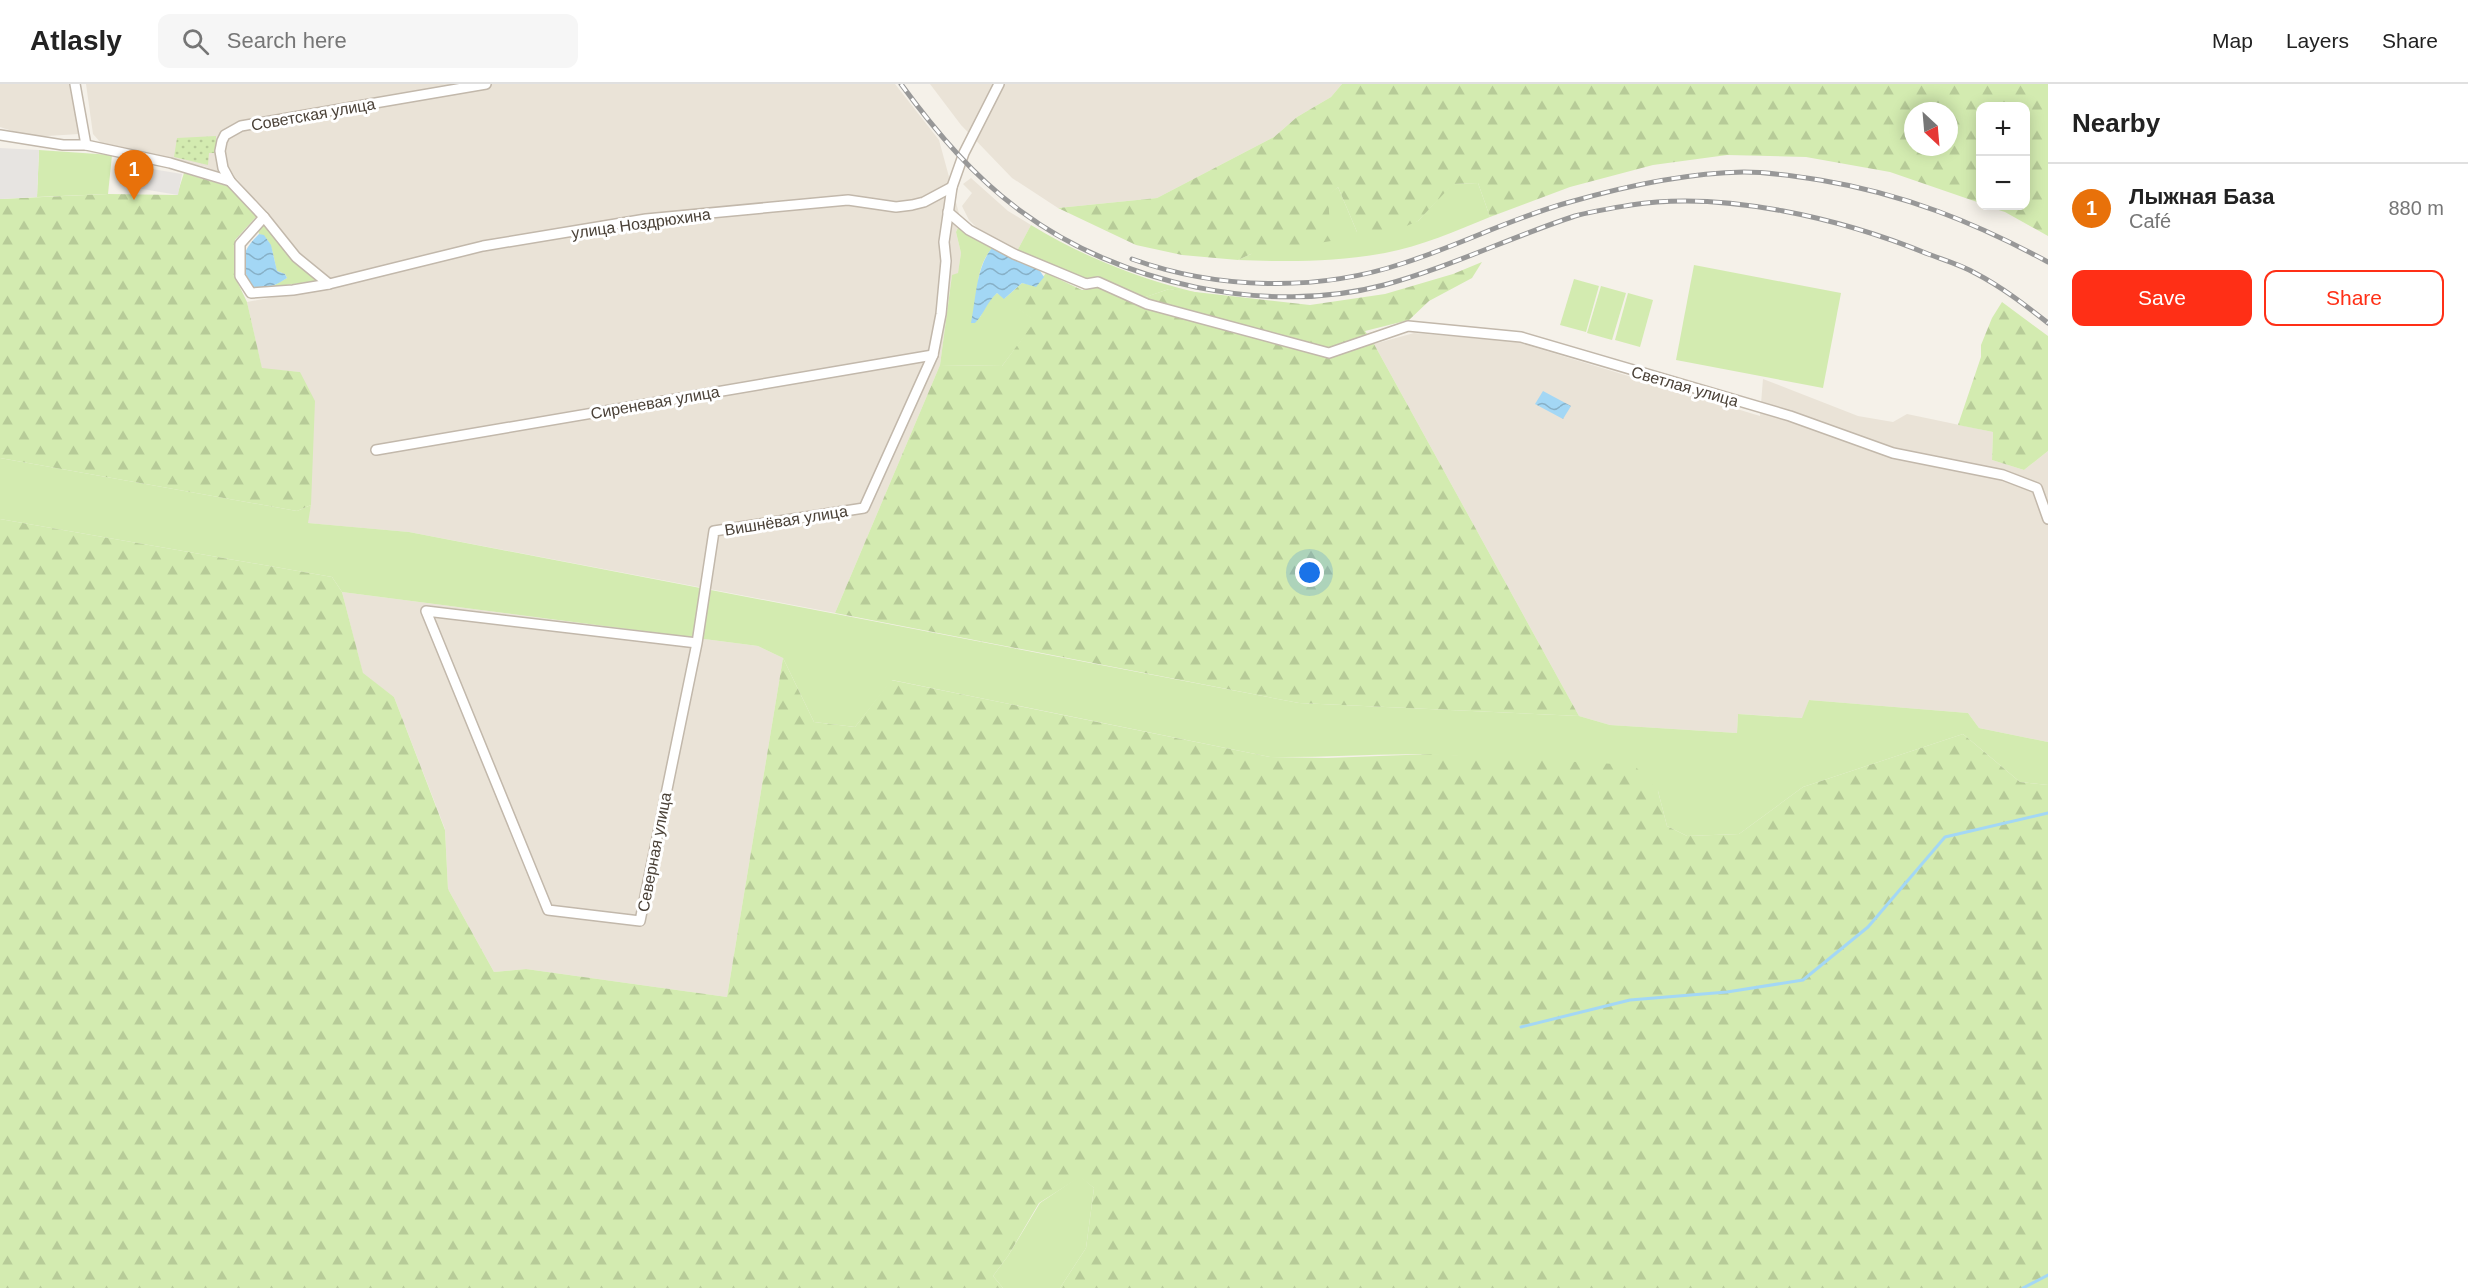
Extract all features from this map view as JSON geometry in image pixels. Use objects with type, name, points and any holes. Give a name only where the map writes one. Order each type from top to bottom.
[{"type":"street","points":[[75,84],[87,145]]},
{"type":"street","name":"Советская улица","points":[[329,284],[296,257],[264,217],[230,181],[223,168],[220,151],[225,135],[241,126],[486,84]]},
{"type":"street","points":[[933,355],[941,314],[952,186],[964,153],[999,84]]},
{"type":"street","points":[[0,135],[63,145],[87,145],[170,163],[230,181]]},
{"type":"street","name":"улица Ноздрюхина","points":[[264,217],[240,244],[240,276],[251,293],[293,290],[329,284],[483,246],[646,219],[848,200],[896,207],[912,206],[952,186]]},
{"type":"street","name":"Светлая улица","points":[[948,212],[969,230],[1005,250],[1086,284],[1098,282],[1147,304],[1329,353],[1408,326],[1521,337],[1790,416],[1893,453],[2003,475],[2037,488],[2048,519]]},
{"type":"street","name":"Сиреневая улица","points":[[376,450],[933,355]]},
{"type":"street","name":"Вишнёвая улица","points":[[697,643],[714,531],[864,508],[933,355]]},
{"type":"street","name":"Северная улица","points":[[426,611],[697,643],[640,921],[548,910],[426,611]]},
{"type":"shaded area","points":[[0,84],[70,84],[79,134],[31,137],[0,127]]},
{"type":"shaded area","points":[[86,84],[895,84],[939,140],[961,221],[956,232],[961,253],[958,274],[952,276],[940,365],[835,613],[409,532],[307,523],[311,505],[300,372],[262,369],[247,302],[331,286],[299,254],[237,179],[206,167],[101,143],[93,134]]},
{"type":"shaded area","points":[[930,84],[1342,84],[1331,97],[1297,117],[1274,137],[1157,198],[1058,208],[1012,178],[961,125]]},
{"type":"shaded area","points":[[0,148],[39,150],[37,197],[0,199]]},
{"type":"shaded area","points":[[128,165],[182,174],[178,195],[124,186]]},
{"type":"shaded area","points":[[971,178],[1008,211],[1031,225],[1016,253],[985,236],[969,220],[962,206],[972,193],[963,184]]},
{"type":"shaded area","points":[[1414,333],[1517,342],[1760,416],[1763,379],[1858,416],[1893,422],[1907,414],[1993,432],[1992,460],[2024,470],[2048,451],[2048,742],[1979,728],[1968,713],[1809,700],[1803,718],[1738,714],[1737,733],[1610,725],[1579,716],[1374,344]]},
{"type":"shaded area","points":[[342,592],[758,646],[783,658],[727,997],[526,969],[494,972],[448,889],[445,829],[394,697],[363,674]]},
{"type":"green space","points":[[1342,84],[2048,84],[2048,236],[1999,210],[2030,210],[2030,102],[1976,102],[1976,202],[1890,172],[1806,157],[1727,155],[1653,165],[1570,187],[1490,217],[1478,183],[1453,184],[1418,221],[1376,239],[1357,232],[1338,187],[1328,196],[1331,241],[1251,254],[1238,260],[1182,255],[1136,245],[1058,208],[1157,198],[1274,137],[1297,117],[1331,97]]},
{"type":"green space","points":[[216,136],[216,153],[209,153],[208,165],[174,157],[177,138]]},
{"type":"green space","points":[[39,150],[112,155],[108,194],[37,197]]},
{"type":"green space","points":[[184,173],[230,187],[257,216],[235,240],[235,277],[247,302],[262,368],[300,372],[315,401],[311,505],[297,511],[0,458],[0,199],[108,194],[177,195]]},
{"type":"green space","points":[[1478,183],[1490,217],[1425,242],[1385,253],[1330,260],[1238,260],[1251,254],[1338,187],[1357,232],[1418,221],[1452,184]]},
{"type":"green space","points":[[961,221],[992,248],[983,264],[978,281],[980,317],[988,301],[997,293],[1036,321],[1002,366],[940,365],[952,275],[958,273],[961,253],[956,232]]},
{"type":"green space","points":[[264,224],[323,280],[271,287],[287,278],[285,274],[277,271],[270,244],[264,236],[259,234],[258,230]]},
{"type":"green space","points":[[1031,225],[1118,268],[1164,284],[1212,296],[1169,289],[1143,298],[1099,277],[1086,278],[1016,253]]},
{"type":"green space","points":[[1482,262],[1472,278],[1429,301],[1409,320],[1365,331],[1579,716],[1299,703],[835,613],[940,365],[1002,366],[1035,321],[1004,299],[1022,283],[1036,286],[1046,273],[1082,290],[1098,287],[1131,302],[1169,289],[1310,305],[1385,294],[1453,274]]},
{"type":"green space","points":[[1694,265],[1841,293],[1823,388],[1676,360]]},
{"type":"green space","points":[[1574,279],[1599,286],[1586,332],[1560,325]]},
{"type":"green space","points":[[1601,286],[1626,293],[1612,340],[1587,333]]},
{"type":"green space","points":[[1628,293],[1653,300],[1640,347],[1615,340]]},
{"type":"green space","points":[[2002,302],[2048,336],[2048,451],[2024,470],[1992,460],[1993,432],[1958,425],[1981,357],[1981,345],[1992,318]]},
{"type":"green space","points":[[0,458],[297,511],[311,505],[308,523],[409,532],[1299,703],[1579,716],[1610,725],[1737,733],[1738,714],[1802,718],[1809,700],[1968,713],[1979,728],[2048,742],[2048,785],[2020,782],[1963,734],[1803,787],[1739,834],[1687,836],[1667,826],[1658,791],[1459,756],[1412,754],[1270,757],[892,680],[855,727],[814,722],[783,658],[758,646],[342,592],[332,577],[0,519]]},
{"type":"green space","points":[[0,519],[332,577],[342,592],[363,673],[394,697],[445,830],[448,889],[494,972],[526,969],[727,997],[783,658],[814,722],[855,727],[891,680],[1270,757],[1327,758],[1432,754],[1634,765],[1658,791],[1667,826],[1687,836],[1739,834],[1803,787],[1963,734],[2020,782],[2048,785],[2048,1288],[1060,1288],[1086,1248],[1094,1188],[1080,1177],[1039,1203],[1008,1256],[993,1276],[1003,1288],[0,1288]]},
{"type":"green space","points":[[1080,1176],[1094,1188],[1086,1248],[1060,1288],[1003,1288],[993,1276],[1040,1203]]},
{"type":"water","points":[[259,234],[264,235],[271,245],[277,271],[285,274],[287,278],[264,288],[249,286],[244,263],[245,252]]},
{"type":"water","points":[[992,248],[1040,271],[1044,277],[1036,287],[1022,283],[1004,299],[997,293],[975,323],[971,323],[977,284],[983,264]]},
{"type":"water","points":[[1543,391],[1571,406],[1563,419],[1535,404]]},
{"type":"waterway","points":[[1521,1027],[1630,1000],[1727,992],[1803,980],[1868,927],[1945,837],[2048,813]]},
{"type":"waterway","points":[[2023,1288],[2048,1275]]},
{"type":"railway","points":[[901,84],[972,169],[1022,212],[1061,237],[1103,258],[1149,275],[1196,287],[1244,295],[1292,297],[1339,294],[1409,278],[1582,214],[1667,201],[1704,201],[1743,205],[1821,219],[1895,241],[1975,273],[2004,290],[2048,323]]},
{"type":"railway","points":[[1132,259],[1199,277],[1233,282],[1303,283],[1337,279],[1404,263],[1528,215],[1591,196],[1678,178],[1744,172],[1772,173],[1820,180],[1881,193],[1965,222],[2048,262]]},
{"type":"place","name":"Лыжная База","points":[[134,200]]}]
